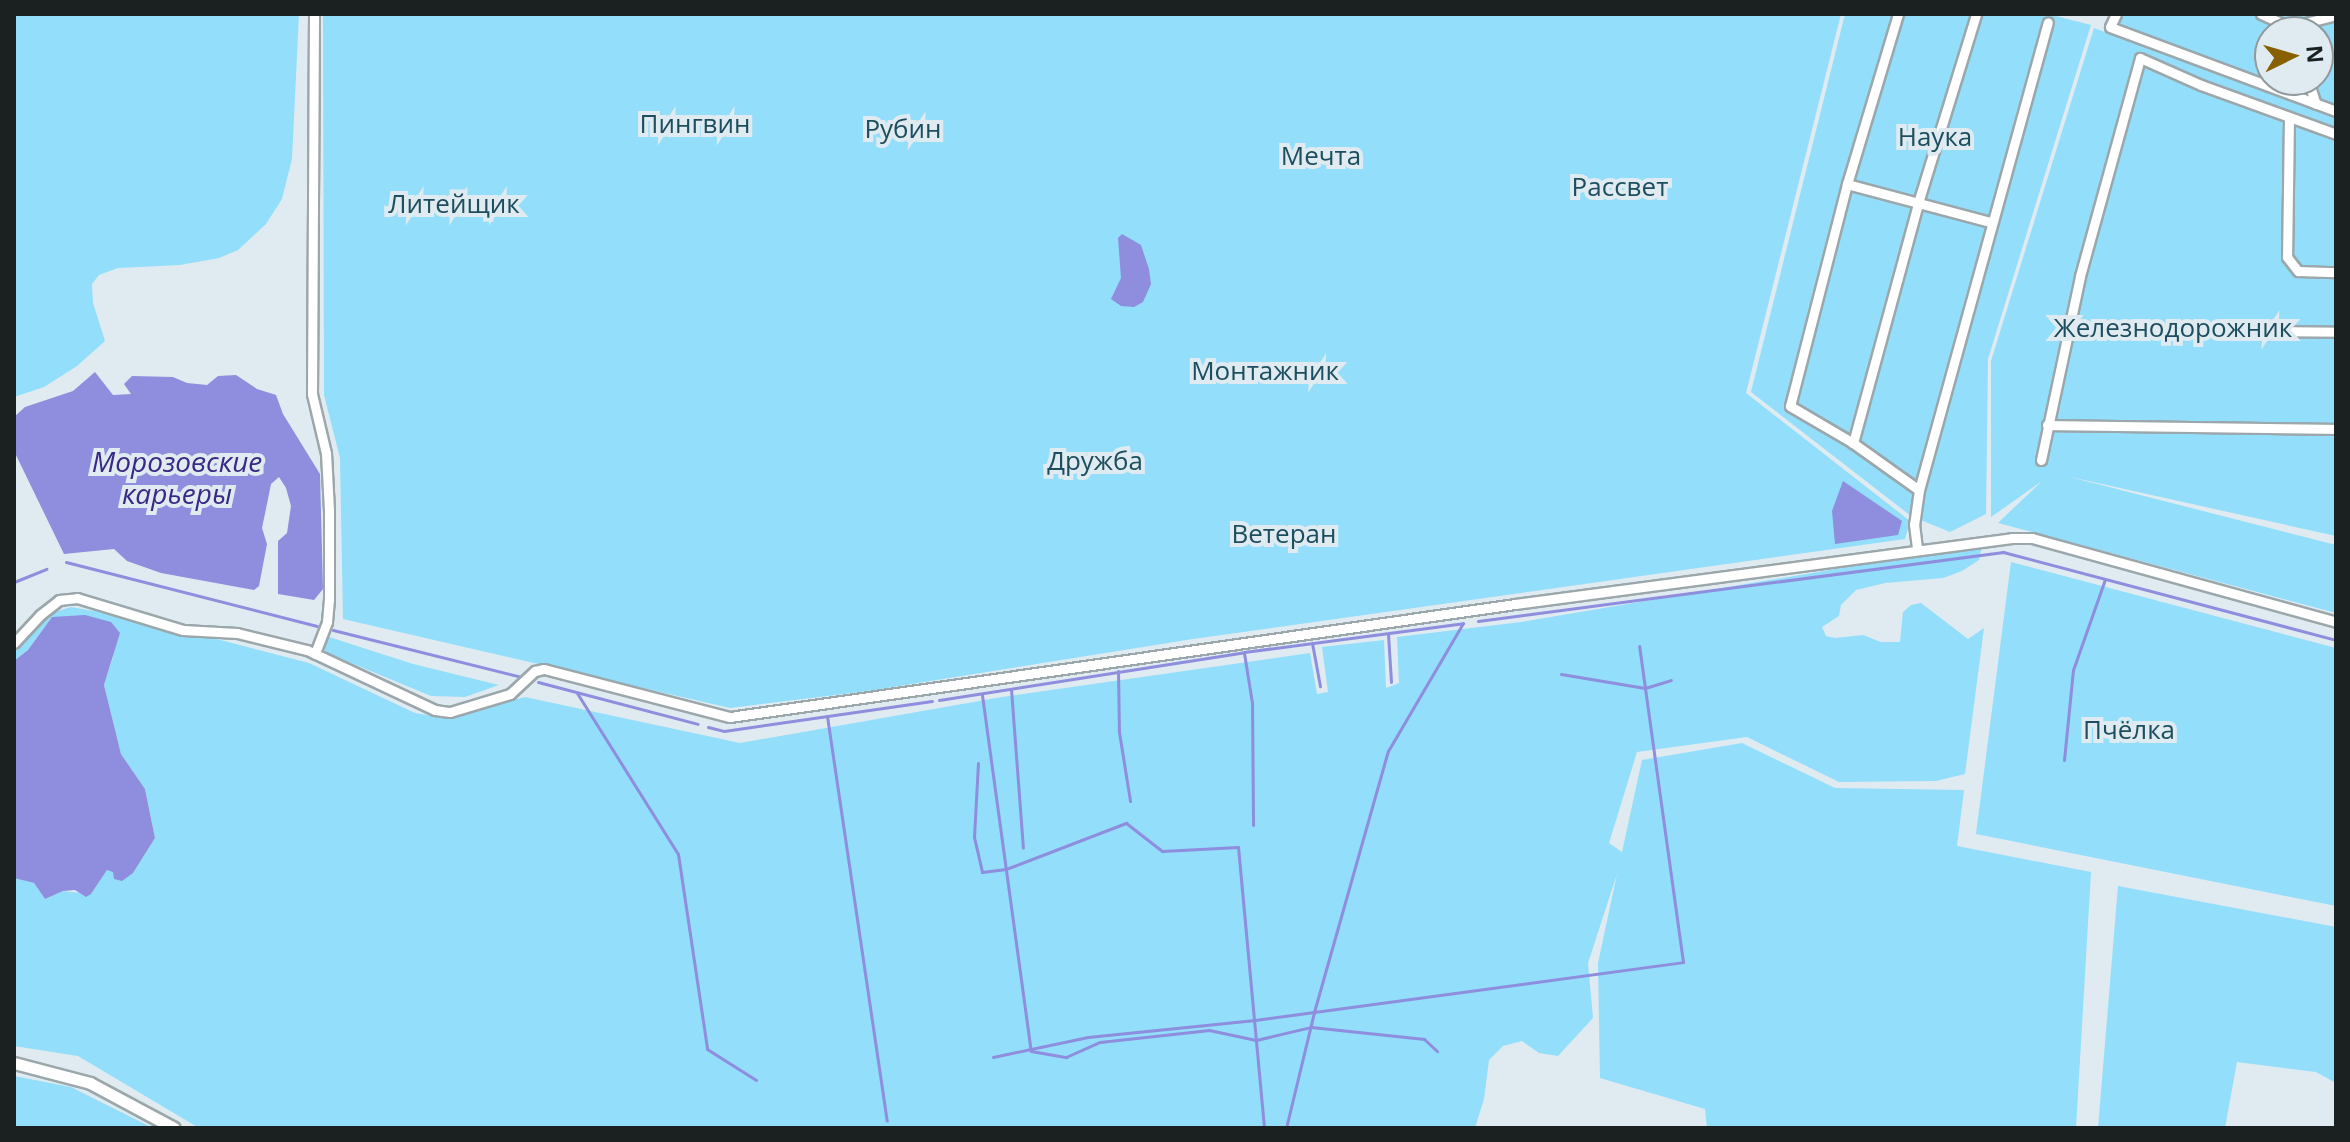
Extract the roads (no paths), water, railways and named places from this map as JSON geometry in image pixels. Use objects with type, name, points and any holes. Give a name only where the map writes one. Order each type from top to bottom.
[{"type":"street","points":[[314,14],[312,394],[326,453],[329,500],[327,622],[315,654]]},
{"type":"street","points":[[1898,14],[1847,184],[1790,406],[1853,443],[1919,490]]},
{"type":"street","points":[[1853,443],[1918,203],[1976,14]]},
{"type":"street","points":[[2116,14],[2110,27],[2336,111]]},
{"type":"street","points":[[1917,549],[1914,524],[1919,490],[1990,222],[2048,22]]},
{"type":"street","points":[[2041,460],[2068,329],[2140,58],[2336,134]]},
{"type":"street","points":[[2313,96],[2316,104]]},
{"type":"street","points":[[2289,118],[2287,257],[2298,271],[2336,272]]},
{"type":"street","points":[[1847,184],[1990,222]]},
{"type":"street","points":[[2068,329],[2336,332]]},
{"type":"street","points":[[2047,425],[2336,429]]},
{"type":"street","points":[[14,643],[59,600],[77,598],[183,630],[237,633],[315,654],[435,710],[450,712],[510,694],[535,671],[544,669],[730,717],[1917,549],[2032,538],[2336,622]]},
{"type":"street","points":[[14,1063],[90,1083],[174,1128]]},
{"type":"water","points":[[1122,234],[1141,245],[1149,269],[1151,284],[1143,302],[1134,307],[1121,306],[1111,299],[1121,278],[1118,238]]},
{"type":"water","name":"Морозовские карьеры","points":[[95,372],[113,395],[131,394],[124,384],[132,376],[173,377],[187,383],[207,385],[218,376],[236,375],[257,389],[276,395],[283,414],[320,474],[323,589],[314,600],[278,594],[278,541],[287,533],[291,506],[279,477],[271,484],[262,528],[267,544],[259,586],[254,590],[161,573],[127,561],[114,549],[64,554],[14,451],[14,417],[25,407],[73,391]]},
{"type":"water","points":[[1843,481],[1902,521],[1898,535],[1835,544],[1832,511]]},
{"type":"water","points":[[85,615],[111,622],[120,633],[104,685],[121,754],[145,789],[155,838],[133,873],[122,881],[114,879],[113,872],[107,870],[86,897],[75,890],[63,891],[45,899],[34,883],[14,878],[14,661],[28,650],[52,617]]},
{"type":"waterway","points":[[1478,621],[2003,552],[2336,640]]},
{"type":"waterway","points":[[66,562],[317,626]]},
{"type":"waterway","points":[[14,582],[46,569]]},
{"type":"waterway","points":[[2064,760],[2073,670],[2105,579]]},
{"type":"waterway","points":[[939,700],[1244,652],[1463,623]]},
{"type":"waterway","points":[[1286,1128],[1314,1012],[1388,751],[1463,623]]},
{"type":"waterway","points":[[333,630],[525,678]]},
{"type":"waterway","points":[[1388,634],[1391,682]]},
{"type":"waterway","points":[[1312,643],[1320,686]]},
{"type":"waterway","points":[[993,1057],[1088,1037],[1255,1020],[1683,962],[1639,646]]},
{"type":"waterway","points":[[1244,653],[1252,703],[1253,825]]},
{"type":"waterway","points":[[1118,671],[1119,732],[1130,801]]},
{"type":"waterway","points":[[1561,674],[1645,688],[1671,680]]},
{"type":"waterway","points":[[538,682],[698,724]]},
{"type":"waterway","points":[[1011,689],[1023,848]]},
{"type":"waterway","points":[[577,693],[678,854],[707,1049],[756,1080]]},
{"type":"waterway","points":[[982,695],[1031,1051],[1066,1057],[1100,1042],[1209,1030],[1256,1040],[1311,1027],[1424,1039],[1437,1051]]},
{"type":"waterway","points":[[708,727],[724,731],[932,701]]},
{"type":"waterway","points":[[827,716],[887,1121]]},
{"type":"waterway","points":[[978,763],[974,837],[982,872],[1006,869],[1126,823],[1162,851],[1238,847],[1264,1128]]},
{"type":"park label","name":"Пингвин","points":[[695,124]]},
{"type":"park label","name":"Рубин","points":[[903,129]]},
{"type":"park label","name":"Наука","points":[[1935,137]]},
{"type":"park label","name":"Мечта","points":[[1321,156]]},
{"type":"park label","name":"Рассвет","points":[[1620,187]]},
{"type":"park label","name":"Литейщик","points":[[454,204]]},
{"type":"park label","name":"Железнодорожник","points":[[2173,328]]},
{"type":"park label","name":"Монтажник","points":[[1265,371]]},
{"type":"park label","name":"Дружба","points":[[1095,461]]},
{"type":"park label","name":"Ветеран","points":[[1284,534]]},
{"type":"park label","name":"Пчёлка","points":[[2129,730]]}]
